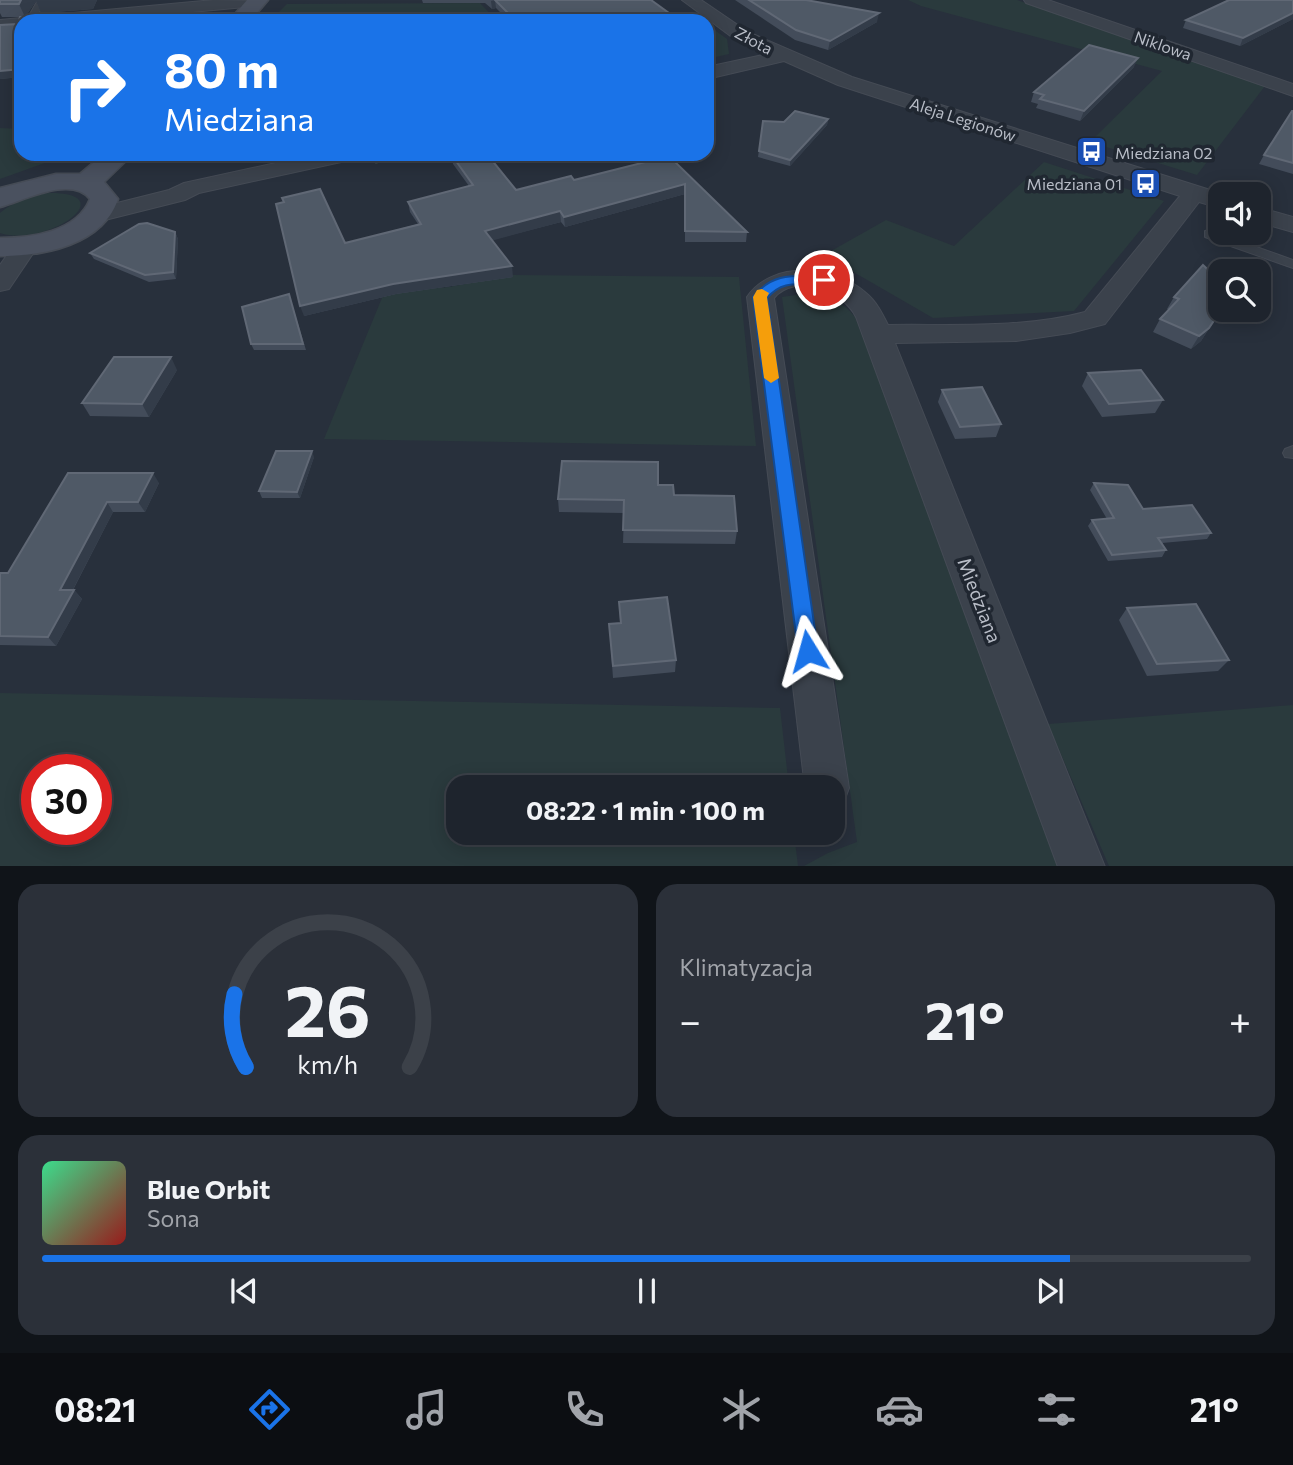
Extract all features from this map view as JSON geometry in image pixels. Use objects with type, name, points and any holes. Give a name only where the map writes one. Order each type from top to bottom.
[{"type":"street","name":"Złota","points":[[691,0],[711,14]]},
{"type":"street","name":"Niklowa","points":[[1032,0],[1293,90]]},
{"type":"street","points":[[117,14],[258,1]]},
{"type":"street","points":[[246,14],[258,1]]},
{"type":"street","name":"Złota","points":[[714,16],[742,36],[783,56]]},
{"type":"street","points":[[714,71],[783,56]]},
{"type":"street","name":"Aleja Legionów","points":[[783,56],[845,81],[1207,197]]},
{"type":"street","points":[[0,198],[32,186],[58,182],[86,161]]},
{"type":"street","points":[[0,283],[13,246],[62,236],[78,229],[116,161]]},
{"type":"street","points":[[58,182],[96,199],[177,195],[192,188],[315,161]]},
{"type":"street","points":[[878,334],[1037,330],[1075,325],[1095,318],[1207,197]]},
{"type":"street","points":[[1271,218],[1293,225]]},
{"type":"street","name":"Miedziana","points":[[825,775],[760,297],[772,284],[786,280],[824,280],[838,285],[861,301],[878,334],[1082,866]]},
{"type":"lane","points":[[1240,245],[1293,264]]},
{"type":"shaded area","points":[[908,0],[1017,0],[1265,86],[1197,175],[1090,142],[1162,71],[921,6]]},
{"type":"shaded area","points":[[480,3],[490,14],[277,14],[287,4]]},
{"type":"shaded area","points":[[714,29],[727,39],[729,54],[714,57]]},
{"type":"shaded area","points":[[0,128],[14,129],[14,161],[50,161],[0,179]]},
{"type":"shaded area","points":[[1044,162],[1164,201],[1074,311],[933,318],[824,255],[886,220],[954,246]]},
{"type":"shaded area","points":[[48,193],[70,195],[80,201],[79,209],[57,227],[39,233],[19,236],[0,233],[0,213],[23,200]]},
{"type":"shaded area","points":[[512,275],[739,277],[756,446],[324,439],[384,293],[449,287]]},
{"type":"shaded area","points":[[811,293],[836,301],[855,317],[1065,866],[804,866],[857,842],[782,297]]},
{"type":"shaded area","points":[[0,693],[780,708],[788,775],[446,775],[446,845],[795,845],[798,866],[0,866]]},
{"type":"shaded area","points":[[1293,705],[1293,866],[1109,866],[1048,724]]},
{"type":"building","points":[[0,0],[21,0],[19,4],[0,4]]},
{"type":"building","points":[[495,0],[651,0],[670,14],[509,14]]},
{"type":"building","points":[[749,0],[806,0],[879,13],[830,41],[796,30]]},
{"type":"building","points":[[1229,0],[1293,0],[1293,13],[1243,38],[1186,20]]},
{"type":"building","points":[[14,24],[14,70],[0,71],[0,25]]},
{"type":"building","points":[[1089,45],[1138,58],[1084,111],[1040,99],[1044,95],[1034,92]]},
{"type":"building","points":[[795,111],[828,119],[790,160],[759,151],[763,121],[784,122]]},
{"type":"building","points":[[1292,111],[1293,163],[1264,155]]},
{"type":"building","points":[[456,161],[493,161],[516,190],[571,176],[574,180],[649,161],[674,161],[747,232],[685,231],[685,184],[564,217],[560,211],[485,231],[512,266],[393,284],[300,306],[276,204],[284,202],[282,198],[320,189],[345,243],[421,224],[408,202],[473,185]]},
{"type":"building","points":[[147,223],[175,232],[173,272],[145,275],[90,253],[139,224]]},
{"type":"building","points":[[1203,265],[1208,270],[1208,322],[1213,322],[1209,328],[1199,336],[1160,319],[1179,299],[1174,297]]},
{"type":"building","points":[[289,294],[303,344],[251,344],[242,307]]},
{"type":"building","points":[[114,357],[171,357],[142,404],[82,403]]},
{"type":"building","points":[[1141,370],[1163,400],[1109,404],[1088,373]]},
{"type":"building","points":[[982,387],[1001,424],[960,427],[942,390]]},
{"type":"building","points":[[276,451],[312,451],[297,492],[259,491]]},
{"type":"building","points":[[562,461],[658,462],[658,485],[673,485],[674,495],[734,496],[737,531],[623,530],[624,500],[558,499]]},
{"type":"building","points":[[68,473],[153,473],[138,502],[107,502],[60,590],[74,590],[48,637],[0,636],[0,573],[8,573]]},
{"type":"building","points":[[1094,483],[1128,485],[1143,509],[1192,505],[1211,533],[1158,538],[1166,550],[1112,555],[1092,520],[1114,518]]},
{"type":"building","points":[[667,597],[676,660],[613,666],[609,624],[621,623],[619,602]]},
{"type":"building","points":[[1196,604],[1229,660],[1157,664],[1127,608]]},
{"type":"slow traffic","points":[[762,293],[760,297],[771,378]]},
{"type":"place","name":"Miedziana 02","points":[[1092,152]]},
{"type":"place","name":"Miedziana 01","points":[[1145,183]]},
{"type":"route","points":[[808,651],[760,297],[764,289],[786,280],[824,280]]}]
